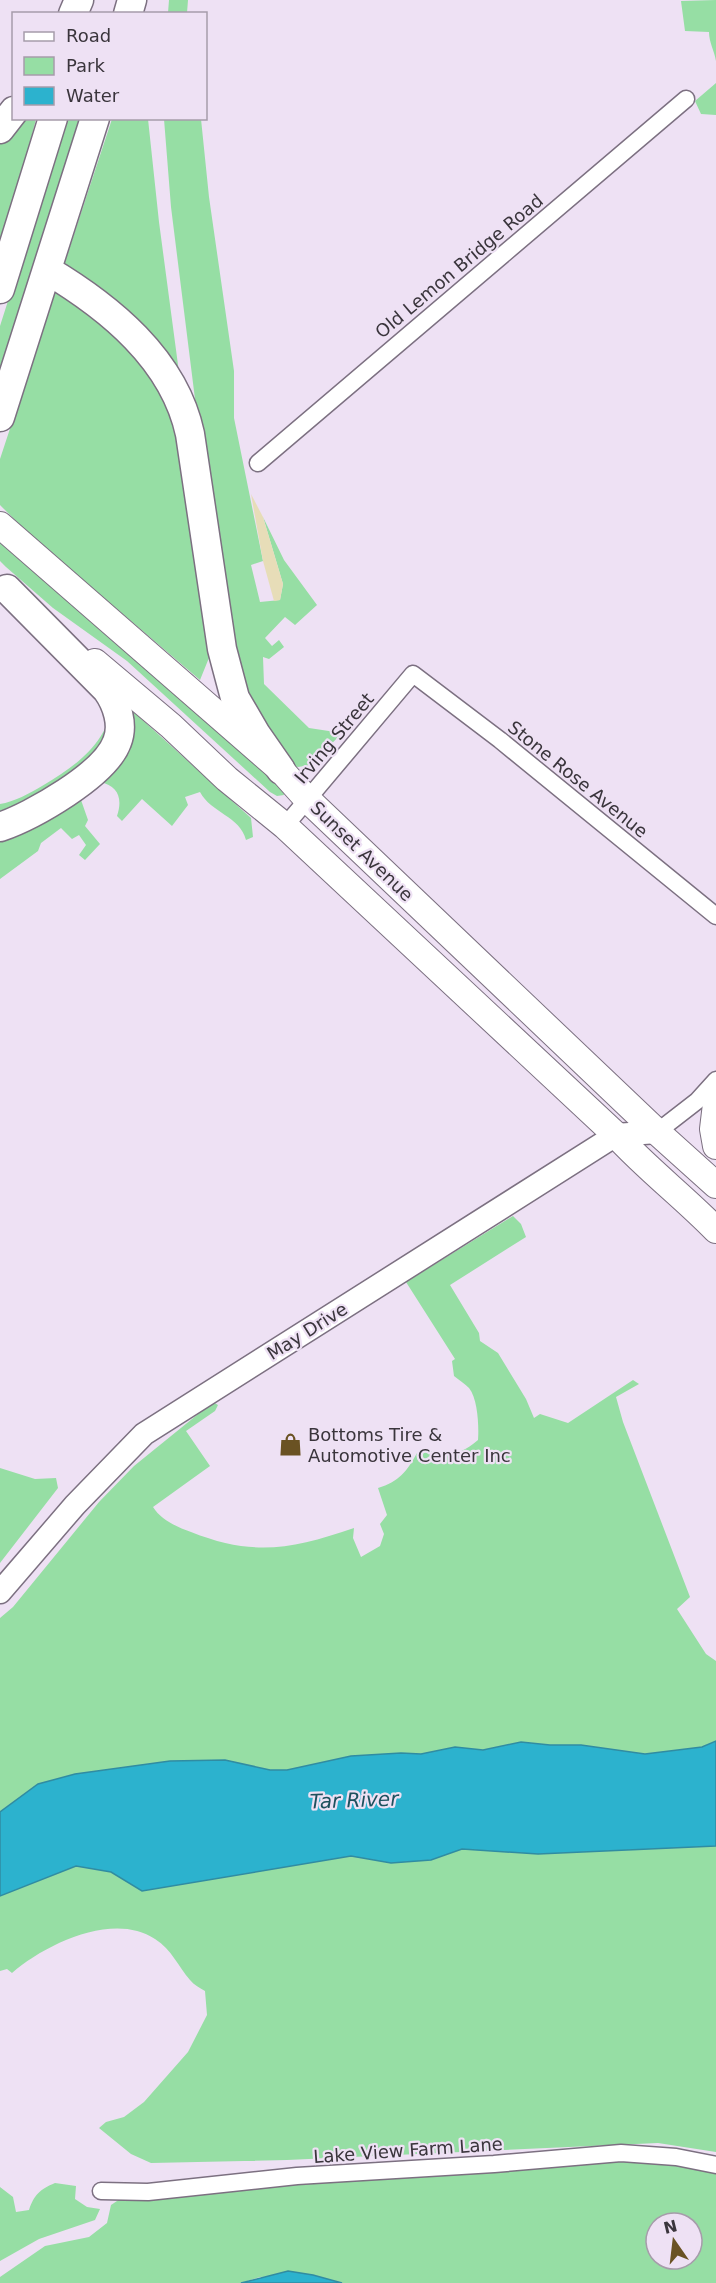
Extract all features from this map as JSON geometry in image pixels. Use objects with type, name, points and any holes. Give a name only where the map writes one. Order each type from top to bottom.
[{"type":"highway","points":[[0,129],[12,114]]},
{"type":"highway","points":[[0,289],[52,120]]},
{"type":"highway","points":[[0,417],[93,120]]},
{"type":"highway","points":[[47,270],[78,288],[125,327],[151,355],[181,402],[190,434],[222,649],[229,678],[243,714],[281,770]]},
{"type":"highway","points":[[0,827],[22,819],[78,785],[113,751],[120,732],[114,699],[107,690],[3,586]]},
{"type":"main road","name":"Sunset Avenue","points":[[8,532],[281,770],[307,799],[657,1132],[716,1185]]},
{"type":"main road","name":"Sunset Avenue","points":[[3,586],[171,726],[227,779],[285,826],[716,1230]]},
{"type":"main road","points":[[716,1104],[713,1129],[716,1146]]},
{"type":"main road","name":"May Drive","points":[[0,1592],[75,1505],[144,1434],[616,1135],[657,1132]]},
{"type":"street","name":"Old Lemon Bridge Road","points":[[258,463],[686,99]]},
{"type":"street","name":"Irving Street","points":[[285,826],[413,674]]},
{"type":"street","name":"Stone Rose Avenue","points":[[413,674],[500,740],[716,916]]},
{"type":"street","points":[[657,1132],[697,1101],[716,1080]]},
{"type":"street","name":"Lake View Farm Lane","points":[[101,2191],[148,2192],[297,2176],[494,2164],[621,2153],[676,2157],[716,2165]]},
{"type":"green space","points":[[169,0],[188,0],[187,12],[168,12]]},
{"type":"green space","points":[[716,0],[716,61],[709,32],[685,31],[681,1]]},
{"type":"green space","points":[[716,83],[716,115],[701,114],[695,101]]},
{"type":"green space","points":[[20,120],[36,120],[22,174],[0,242],[0,142]]},
{"type":"green space","points":[[66,120],[88,120],[0,393],[0,326]]},
{"type":"green space","points":[[112,120],[148,120],[159,222],[215,643],[200,680],[29,534],[0,505],[0,459]]},
{"type":"green space","points":[[164,120],[201,120],[209,197],[234,371],[234,418],[263,561],[251,565],[260,602],[280,600],[283,584],[263,517],[284,560],[317,605],[295,625],[285,617],[265,638],[272,646],[279,640],[284,647],[269,659],[263,657],[264,684],[309,728],[342,733],[311,765],[298,767],[287,764],[267,741],[232,656],[201,447],[171,207]]},
{"type":"green space","points":[[0,542],[78,606],[155,674],[283,790],[284,795],[277,796],[270,792],[127,661],[53,608],[6,567],[0,561]]},
{"type":"green space","points":[[117,697],[251,818],[253,837],[246,840],[238,825],[211,805],[200,792],[185,797],[188,805],[172,826],[142,799],[122,821],[117,816],[118,794],[111,786],[100,782],[86,791],[81,800],[88,820],[85,826],[100,844],[85,860],[79,855],[86,845],[79,835],[72,839],[61,828],[41,843],[38,851],[0,879],[0,804],[32,791],[80,760],[99,739]]},
{"type":"green space","points":[[513,1216],[521,1224],[526,1237],[450,1285],[479,1333],[480,1341],[498,1353],[526,1399],[534,1418],[540,1414],[568,1423],[633,1380],[639,1384],[616,1397],[623,1422],[690,1597],[677,1609],[706,1654],[716,1661],[716,1741],[702,1747],[645,1754],[581,1745],[521,1742],[483,1750],[455,1747],[421,1754],[351,1756],[287,1770],[270,1771],[225,1760],[170,1761],[75,1774],[38,1784],[0,1812],[0,1618],[13,1607],[99,1502],[134,1466],[213,1402],[218,1405],[215,1411],[186,1431],[210,1466],[153,1507],[160,1516],[186,1530],[234,1545],[273,1547],[292,1545],[354,1528],[353,1538],[361,1557],[380,1546],[384,1534],[380,1524],[387,1515],[378,1488],[392,1483],[402,1475],[417,1453],[459,1452],[478,1440],[477,1413],[472,1393],[454,1376],[452,1361],[455,1359],[406,1282]]},
{"type":"green space","points":[[0,1468],[35,1479],[56,1478],[58,1488],[0,1563]]},
{"type":"green space","points":[[716,1846],[716,2152],[658,2143],[287,2160],[151,2163],[131,2154],[99,2128],[106,2122],[124,2117],[144,2102],[188,2052],[207,2015],[205,1991],[192,1982],[161,1943],[138,1931],[120,1928],[80,1935],[42,1952],[12,1973],[7,1969],[0,1971],[0,1896],[76,1866],[111,1872],[142,1891],[351,1856],[391,1863],[431,1860],[462,1849],[538,1854]]},
{"type":"green space","points":[[616,2160],[656,2160],[716,2171],[716,2283],[342,2283],[313,2275],[260,2277],[241,2283],[0,2283],[0,2277],[45,2246],[89,2237],[107,2223],[111,2205],[123,2197]]},
{"type":"green space","points":[[55,2183],[76,2186],[75,2199],[87,2207],[100,2209],[95,2220],[39,2239],[0,2261],[0,2187],[13,2197],[16,2212],[29,2210],[38,2193]]},
{"type":"sand","points":[[251,494],[263,517],[283,584],[280,600],[274,601],[263,561]]},
{"type":"water","name":"Tar River","points":[[716,1741],[716,1846],[538,1854],[462,1849],[431,1860],[391,1863],[351,1856],[142,1891],[111,1872],[76,1866],[0,1896],[0,1812],[38,1784],[75,1774],[170,1761],[225,1760],[270,1770],[287,1770],[351,1756],[421,1754],[455,1747],[483,1750],[521,1742],[581,1745],[645,1754],[702,1747]]},
{"type":"water","points":[[288,2271],[313,2275],[342,2283],[241,2283]]},
{"type":"place","name":"Bottoms Tire & Automotive Center Inc","points":[[290,1444]]}]
